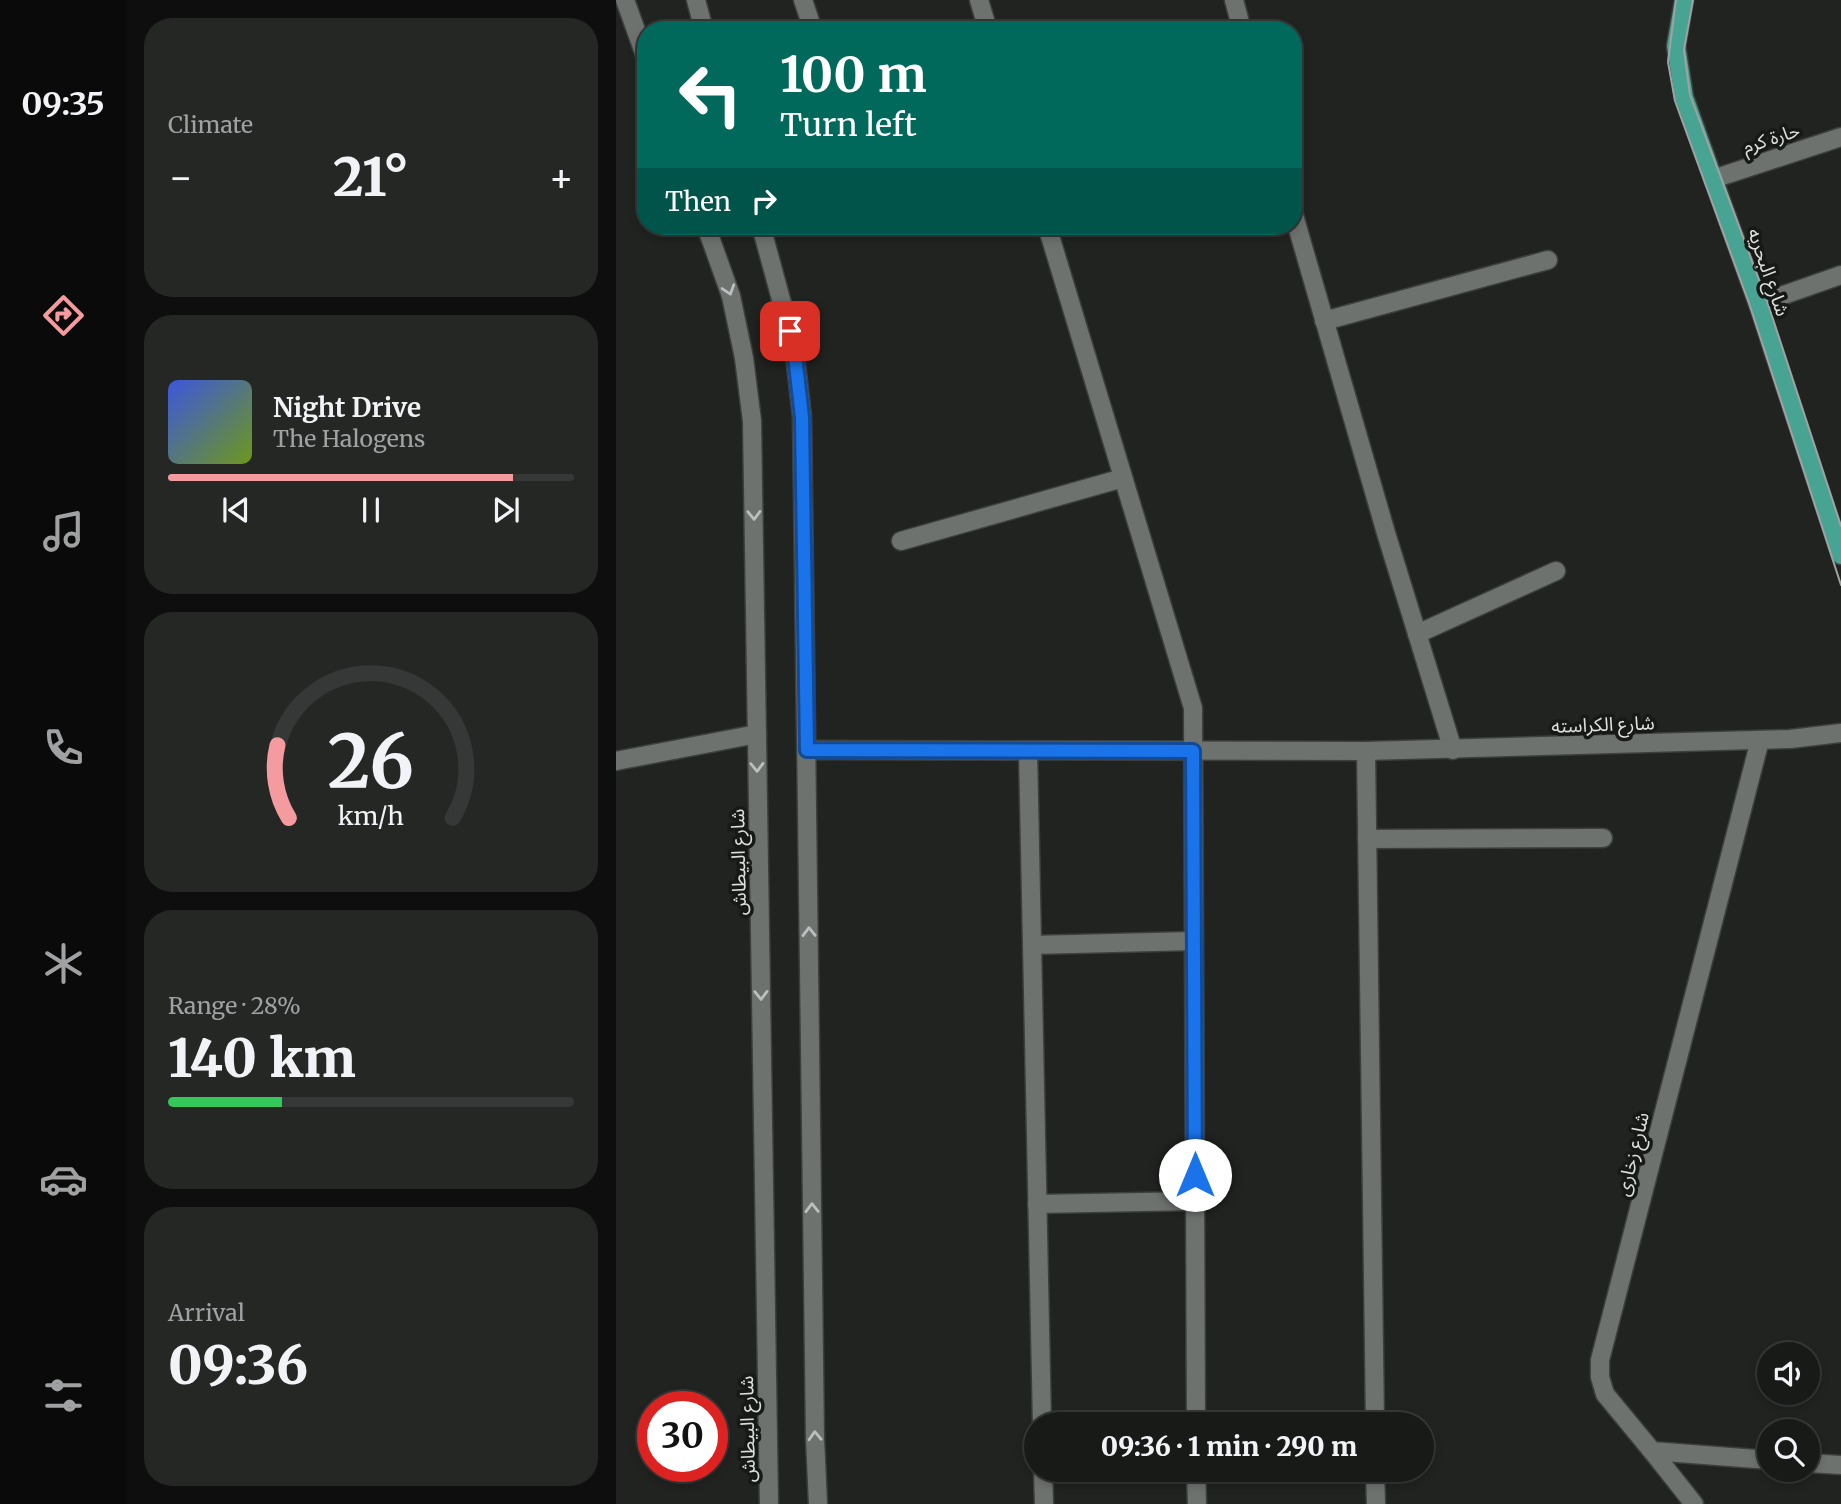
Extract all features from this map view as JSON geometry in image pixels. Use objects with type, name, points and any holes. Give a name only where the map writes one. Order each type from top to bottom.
[{"type":"main road","name":"شارع البحريه","points":[[1684,0],[1676,46],[1680,82],[1758,304],[1841,555]]},
{"type":"street","points":[[625,0],[637,33]]},
{"type":"street","points":[[696,0],[702,21]]},
{"type":"street","points":[[803,0],[810,21]]},
{"type":"street","points":[[979,0],[985,21]]},
{"type":"street","points":[[1234,0],[1240,21]]},
{"type":"street","name":"حارة كرم","points":[[1713,179],[1841,137]]},
{"type":"street","name":"شارع البيطاش","points":[[709,235],[731,296],[744,358],[752,421],[769,1504]]},
{"type":"street","points":[[763,235],[794,347],[802,417],[818,1504]]},
{"type":"street","points":[[1050,235],[1193,708],[1196,1412]]},
{"type":"street","points":[[1300,235],[1453,750]]},
{"type":"street","points":[[1324,321],[1548,260]]},
{"type":"street","points":[[1758,304],[1841,275]]},
{"type":"street","points":[[901,541],[1123,478]]},
{"type":"street","points":[[1417,634],[1556,571]]},
{"type":"street","name":"شارع الكراسته","points":[[807,750],[1453,750],[1760,740],[1820,737],[1841,733]]},
{"type":"street","points":[[616,761],[757,734]]},
{"type":"street","name":"شارع زخارى","points":[[1694,1504],[1605,1394],[1600,1377],[1600,1360],[1760,740]]},
{"type":"street","points":[[1028,751],[1042,1412]]},
{"type":"street","points":[[1366,751],[1375,1412]]},
{"type":"street","points":[[1367,839],[1603,838]]},
{"type":"street","points":[[1032,945],[1194,941]]},
{"type":"street","points":[[1037,1204],[1195,1201]]},
{"type":"street","points":[[1652,1451],[1757,1459]]},
{"type":"street","points":[[1820,1464],[1841,1465]]},
{"type":"street","points":[[1043,1482],[1044,1504]]},
{"type":"street","points":[[1196,1482],[1197,1504]]},
{"type":"street","points":[[1375,1482],[1376,1504]]},
{"type":"tram line","points":[[1676,0],[1668,62],[1675,101],[1750,306],[1841,585]]},
{"type":"tram line","points":[[1693,0],[1684,50],[1690,95],[1767,301],[1841,526]]},
{"type":"route","points":[[790,331],[802,417],[807,750],[1193,751],[1195,1175]]}]
